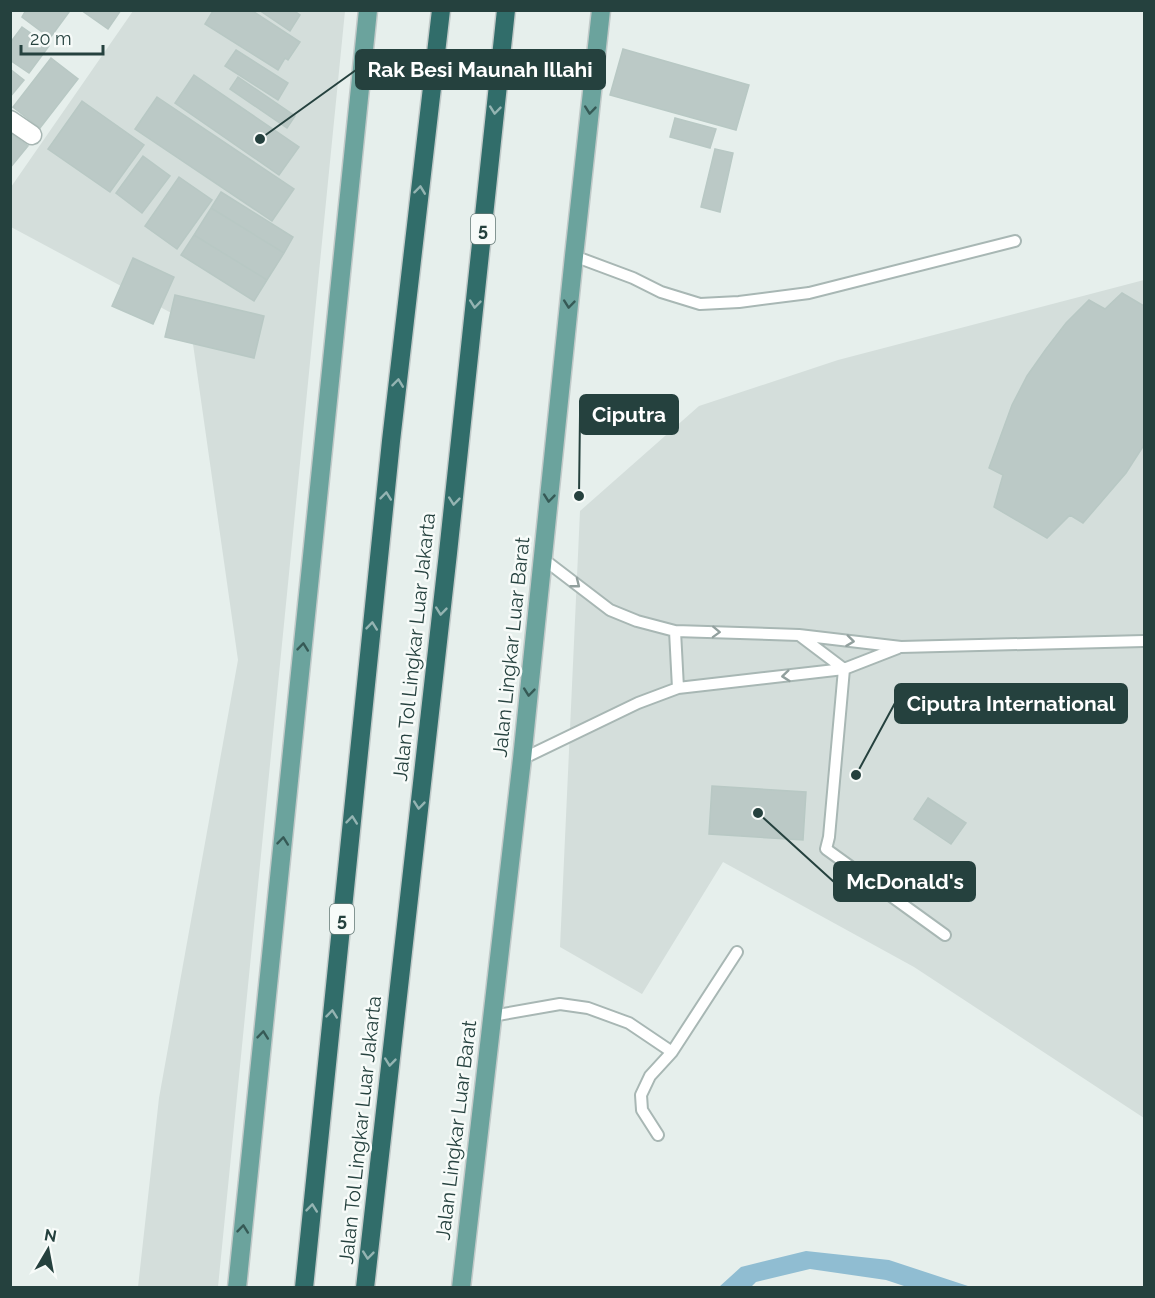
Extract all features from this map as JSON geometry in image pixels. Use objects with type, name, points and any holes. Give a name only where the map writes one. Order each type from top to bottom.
[{"type":"highway","name":"Jalan Tol Lingkar Luar Jakarta","points":[[304,1287],[390,452],[441,10]]},
{"type":"highway","name":"Jalan Tol Lingkar Luar Jakarta","points":[[364,1287],[449,542],[506,10]]},
{"type":"main road","points":[[237,1287],[368,10]]},
{"type":"main road","name":"Jalan Lingkar Luar Barat","points":[[461,1287],[522,759],[601,10]]},
{"type":"street","points":[[10,120],[32,135]]},
{"type":"lane","points":[[574,256],[633,278],[661,292],[700,304],[740,302],[808,293],[1015,241]]},
{"type":"lane","points":[[543,558],[610,609],[638,621],[675,631],[800,635],[901,647],[1144,640]]},
{"type":"lane","points":[[675,631],[678,688]]},
{"type":"lane","points":[[800,635],[844,669]]},
{"type":"lane","points":[[522,759],[638,703],[678,688],[844,669],[901,647]]},
{"type":"lane","points":[[844,669],[826,849],[945,935]]},
{"type":"lane","points":[[658,1136],[642,1110],[641,1095],[650,1076],[672,1052],[737,952]]},
{"type":"lane","points":[[492,1016],[560,1004],[588,1008],[629,1023],[672,1052]]},
{"type":"shaded area","points":[[133,11],[345,11],[218,1287],[138,1287],[159,1098],[238,660],[190,323],[11,227],[11,187]]},
{"type":"shaded area","points":[[1144,280],[1144,1118],[914,967],[723,862],[642,994],[560,947],[580,511],[699,406],[838,360]]},
{"type":"water","points":[[806,1251],[889,1260],[971,1287],[907,1287],[886,1280],[810,1269],[756,1282],[751,1287],[719,1287],[741,1267]]},
{"type":"building","points":[[26,10],[67,10],[69,12],[50,38],[22,17]]},
{"type":"building","points":[[81,10],[121,10],[108,29]]},
{"type":"building","points":[[211,10],[251,10],[300,42],[288,60],[285,58],[278,70],[205,24],[213,11]]},
{"type":"building","points":[[259,10],[293,10],[300,15],[290,31]]},
{"type":"building","points":[[22,27],[49,46],[29,73],[10,60],[10,43]]},
{"type":"building","points":[[623,49],[749,85],[736,130],[610,95]]},
{"type":"building","points":[[236,50],[288,83],[278,100],[225,66]]},
{"type":"building","points":[[51,58],[78,79],[40,128],[13,107]]},
{"type":"building","points":[[10,69],[24,80],[10,97]]},
{"type":"building","points":[[194,75],[299,147],[279,175],[175,103]]},
{"type":"building","points":[[238,77],[295,116],[287,128],[230,89]]},
{"type":"building","points":[[157,97],[294,189],[272,221],[135,129]]},
{"type":"building","points":[[82,101],[144,145],[110,192],[48,149]]},
{"type":"building","points":[[675,118],[716,129],[710,148],[670,137]]},
{"type":"building","points":[[10,133],[28,146],[10,168]]},
{"type":"building","points":[[715,149],[733,153],[720,212],[701,207]]},
{"type":"building","points":[[143,156],[170,176],[142,213],[116,193]]},
{"type":"building","points":[[179,177],[212,200],[177,249],[145,226]]},
{"type":"building","points":[[221,192],[293,237],[284,253],[211,208]]},
{"type":"building","points":[[211,208],[284,253],[267,280],[194,235]]},
{"type":"building","points":[[194,235],[267,280],[254,301],[181,255]]},
{"type":"building","points":[[133,258],[174,277],[153,324],[112,306]]},
{"type":"building","points":[[1122,293],[1144,306],[1144,445],[1126,473],[1083,523],[1070,515],[1047,538],[994,507],[1003,475],[989,468],[1012,405],[1027,376],[1046,349],[1066,323],[1089,300],[1105,309]]},
{"type":"building","points":[[175,295],[264,316],[254,358],[165,337]]},
{"type":"building","points":[[712,786],[806,792],[803,840],[709,834]]},
{"type":"building","points":[[928,798],[966,823],[951,844],[914,819]]},
{"type":"place","name":"Rak Besi Maunah Illahi","points":[[260,139]]},
{"type":"place","name":"Ciputra","points":[[579,496]]},
{"type":"place","name":"Ciputra International","points":[[856,775]]},
{"type":"place","name":"McDonald's","points":[[758,813]]}]
